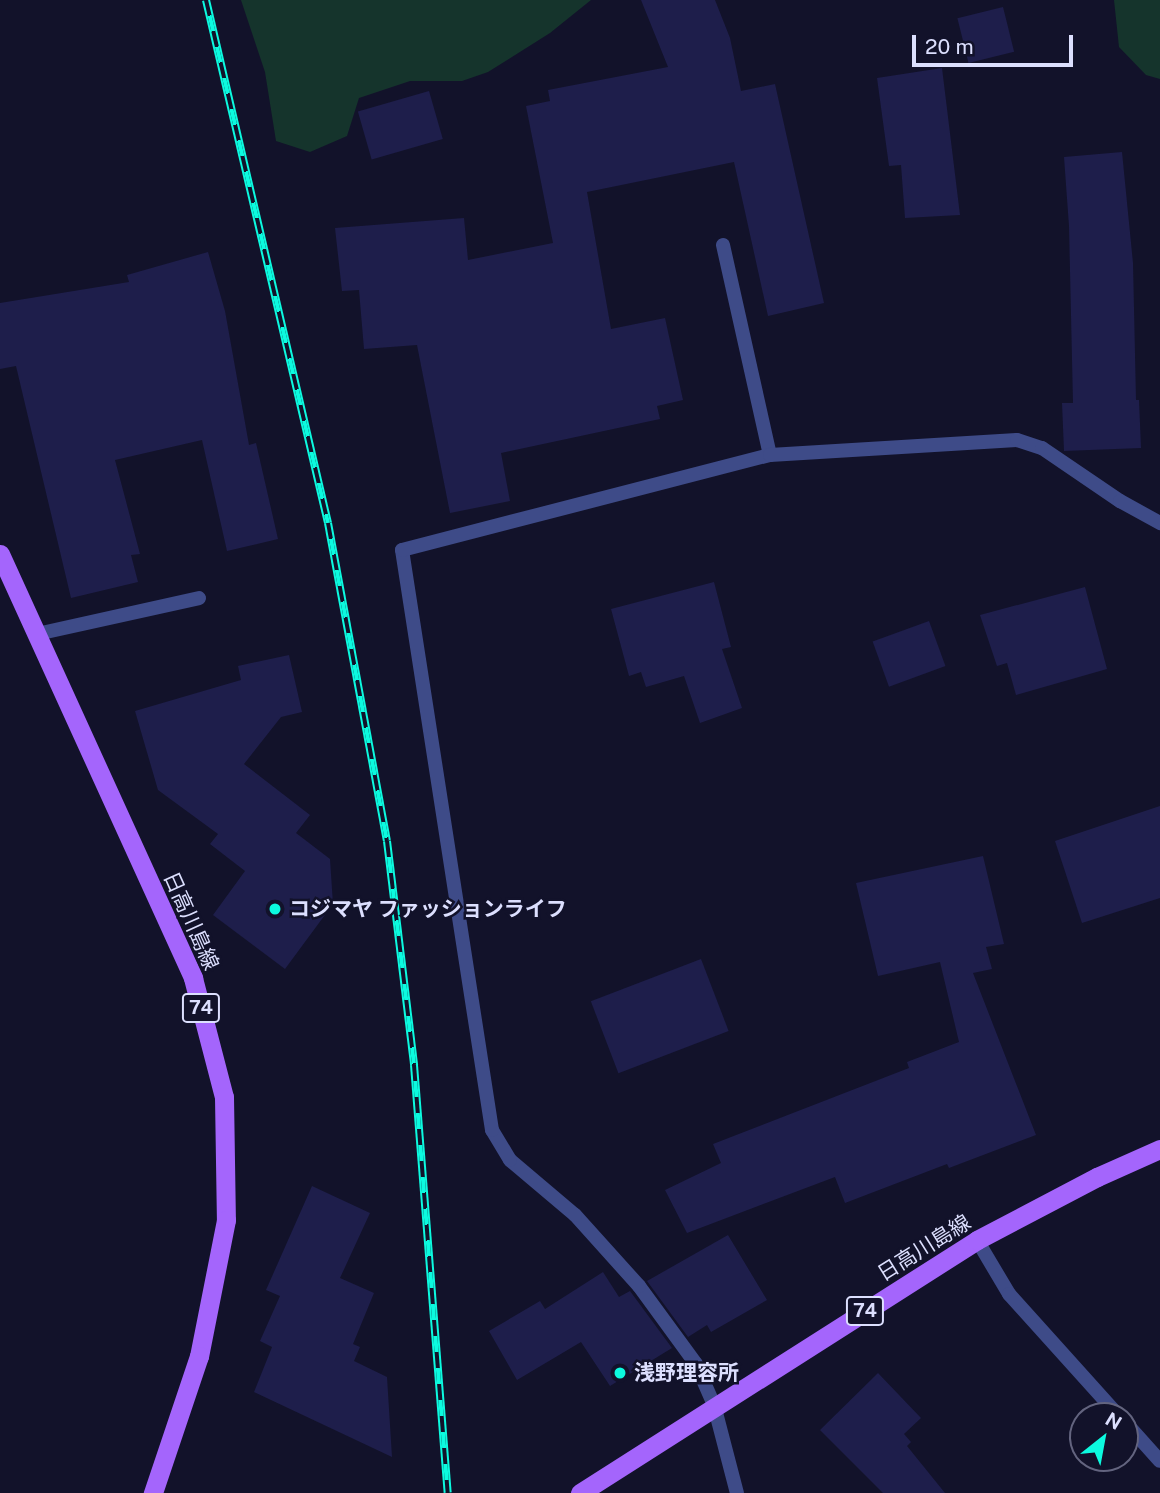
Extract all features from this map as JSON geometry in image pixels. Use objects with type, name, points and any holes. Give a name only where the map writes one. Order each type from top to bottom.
[{"type":"main road","name":"日高川島線","points":[[0,554],[193,978],[224,1097],[226,1220],[199,1356],[153,1493]]},
{"type":"main road","name":"日高川島線","points":[[580,1493],[713,1405],[977,1240],[1097,1177],[1160,1149]]},
{"type":"street","points":[[723,245],[770,455]]},
{"type":"street","points":[[737,1493],[713,1405],[696,1364],[639,1286],[575,1215],[510,1160],[492,1130],[402,550],[770,455],[1017,440],[1042,448],[1120,501],[1160,523]]},
{"type":"street","points":[[37,634],[199,598]]},
{"type":"street","points":[[977,1240],[1009,1294],[1106,1402]]},
{"type":"street","points":[[1139,1438],[1160,1461]]},
{"type":"green space","points":[[241,0],[591,0],[550,33],[488,72],[462,81],[410,81],[359,98],[347,136],[310,152],[276,141],[265,72]]},
{"type":"green space","points":[[1114,0],[1160,0],[1160,79],[1146,75],[1119,47]]},
{"type":"building","points":[[641,0],[715,0],[730,38],[741,91],[775,84],[824,303],[768,316],[734,162],[587,192],[611,329],[665,318],[683,400],[657,406],[660,419],[501,453],[510,501],[450,513],[417,345],[364,349],[359,290],[342,291],[335,228],[464,218],[468,260],[553,243],[526,106],[550,101],[548,90],[668,67]]},
{"type":"building","points":[[1003,7],[1014,52],[969,63],[957,18]]},
{"type":"building","points":[[942,68],[960,215],[905,218],[901,165],[889,166],[877,78]]},
{"type":"building","points":[[429,91],[443,139],[372,159],[358,111]]},
{"type":"building","points":[[1122,152],[1133,263],[1136,400],[1139,400],[1141,448],[1064,451],[1062,403],[1073,403],[1069,226],[1064,157]]},
{"type":"building","points":[[208,252],[225,311],[249,445],[256,443],[278,539],[227,551],[202,440],[115,460],[140,554],[131,555],[138,582],[71,598],[16,366],[0,369],[0,303],[129,282],[127,275]]},
{"type":"building","points":[[714,582],[731,647],[722,649],[742,708],[700,723],[684,676],[646,687],[641,672],[629,676],[611,609]]},
{"type":"building","points":[[1085,587],[1107,669],[1016,695],[1007,663],[997,666],[980,615]]},
{"type":"building","points":[[929,621],[945,666],[889,687],[873,642]]},
{"type":"building","points":[[289,655],[302,712],[281,717],[244,764],[310,815],[296,833],[330,859],[333,904],[285,969],[213,915],[245,871],[210,844],[218,834],[158,790],[135,711],[241,680],[238,666]]},
{"type":"building","points":[[1160,806],[1160,898],[1082,923],[1055,841]]},
{"type":"building","points":[[983,856],[1004,944],[986,947],[992,969],[973,973],[1036,1135],[949,1168],[947,1164],[845,1203],[835,1177],[687,1233],[665,1190],[721,1163],[713,1144],[909,1068],[907,1062],[959,1042],[940,962],[878,976],[856,883]]},
{"type":"building","points":[[701,959],[729,1031],[618,1073],[591,1001]]},
{"type":"building","points":[[312,1186],[370,1213],[340,1278],[374,1293],[353,1344],[360,1347],[354,1361],[387,1377],[392,1457],[254,1392],[272,1347],[260,1341],[280,1296],[266,1290]]},
{"type":"building","points":[[728,1235],[767,1300],[711,1332],[707,1325],[688,1337],[647,1281]]},
{"type":"building","points":[[603,1272],[619,1297],[630,1291],[672,1348],[610,1386],[581,1342],[517,1380],[489,1331],[540,1301],[545,1309]]},
{"type":"building","points":[[878,1373],[921,1418],[904,1434],[911,1442],[907,1446],[945,1493],[883,1493],[820,1430]]},
{"type":"railway","points":[[206,0],[328,523],[387,841],[414,1065],[448,1493]]},
{"type":"place","name":"コジマヤ ファッションライフ","points":[[275,909]]},
{"type":"place","name":"浅野理容所","points":[[620,1373]]}]
